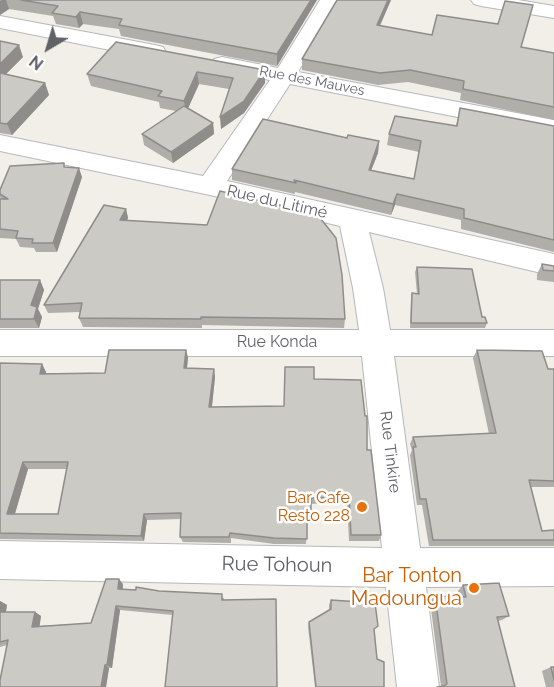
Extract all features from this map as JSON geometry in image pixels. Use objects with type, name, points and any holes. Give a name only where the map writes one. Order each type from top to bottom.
[{"type":"street","points":[[210,186],[284,76],[330,0]]},
{"type":"street","points":[[481,0],[554,12]]},
{"type":"street","points":[[0,22],[171,55]]},
{"type":"street","name":"Rue des Mauves","points":[[205,61],[554,128]]},
{"type":"street","name":"Rue du Litimé","points":[[1,146],[210,186],[554,265]]},
{"type":"street","name":"Rue Tinkire","points":[[352,219],[368,288],[376,342],[418,687]]},
{"type":"street","name":"Rue Konda","points":[[0,343],[554,343]]},
{"type":"street","name":"Rue Tohoun","points":[[0,560],[404,568],[554,567]]},
{"type":"building","points":[[21,0],[311,0],[277,54],[119,25],[122,19],[80,12],[76,17],[52,13],[58,6]]},
{"type":"building","points":[[337,0],[388,0],[377,25],[432,35],[437,15],[498,24],[505,1],[533,5],[521,47],[554,53],[554,107],[463,89],[464,81],[410,70],[380,73],[302,59]]},
{"type":"building","points":[[0,41],[19,45],[0,64]]},
{"type":"building","points":[[116,42],[265,70],[244,101],[220,117],[233,78],[197,72],[184,101],[158,96],[162,91],[87,74]]},
{"type":"building","points":[[0,73],[45,83],[7,124],[0,123]]},
{"type":"building","points":[[184,106],[213,123],[171,152],[142,134]]},
{"type":"building","points":[[460,108],[554,126],[554,240],[464,218],[464,209],[397,194],[393,204],[294,180],[296,183],[232,169],[263,119],[347,138],[348,135],[379,141],[369,170],[414,179],[421,141],[389,134],[395,116],[457,126]]},
{"type":"building","points":[[64,163],[64,167],[79,168],[53,243],[32,243],[33,239],[16,238],[18,231],[0,229],[0,199],[8,199],[0,194],[0,190],[10,166]]},
{"type":"building","points":[[220,191],[317,214],[336,238],[342,275],[345,319],[79,318],[82,303],[44,305],[104,205],[126,209],[120,220],[207,225]]},
{"type":"building","points":[[542,264],[554,266],[554,271],[543,270]]},
{"type":"building","points":[[417,267],[472,269],[482,317],[485,317],[487,323],[411,323],[412,293],[419,294]]},
{"type":"building","points":[[0,280],[40,280],[31,305],[37,307],[34,319],[0,319]]},
{"type":"building","points":[[109,350],[186,350],[184,368],[214,369],[209,407],[284,406],[285,367],[314,367],[314,379],[361,380],[365,416],[367,416],[367,450],[371,450],[381,535],[351,535],[349,496],[311,498],[311,511],[307,511],[307,539],[230,533],[229,537],[180,537],[181,513],[144,514],[141,536],[0,533],[0,363],[42,364],[40,374],[105,373]],"holes":[[[23,462],[68,462],[58,514],[7,514]]]},
{"type":"building","points":[[477,350],[542,351],[548,369],[554,369],[554,481],[529,480],[542,531],[554,530],[554,540],[433,540],[426,499],[420,499],[413,447],[416,447],[413,437],[496,433]]},
{"type":"building","points":[[106,579],[119,579],[118,589],[136,590],[136,587],[159,591],[222,594],[222,600],[276,599],[277,687],[165,687],[173,611],[116,606],[107,665],[105,665],[101,687],[0,687],[8,640],[0,642],[0,612],[35,612],[32,627],[91,623]]},
{"type":"building","points":[[499,583],[509,616],[497,617],[515,687],[437,687],[447,684],[435,596],[466,597],[463,585]]},
{"type":"building","points":[[331,600],[375,603],[378,626],[374,629],[377,659],[384,662],[384,687],[316,687],[309,622],[331,609]]},
{"type":"place","name":"Bar Cafe Resto 228","points":[[362,507]]},
{"type":"place","name":"Bar Tonton Madoungua","points":[[474,588]]}]
